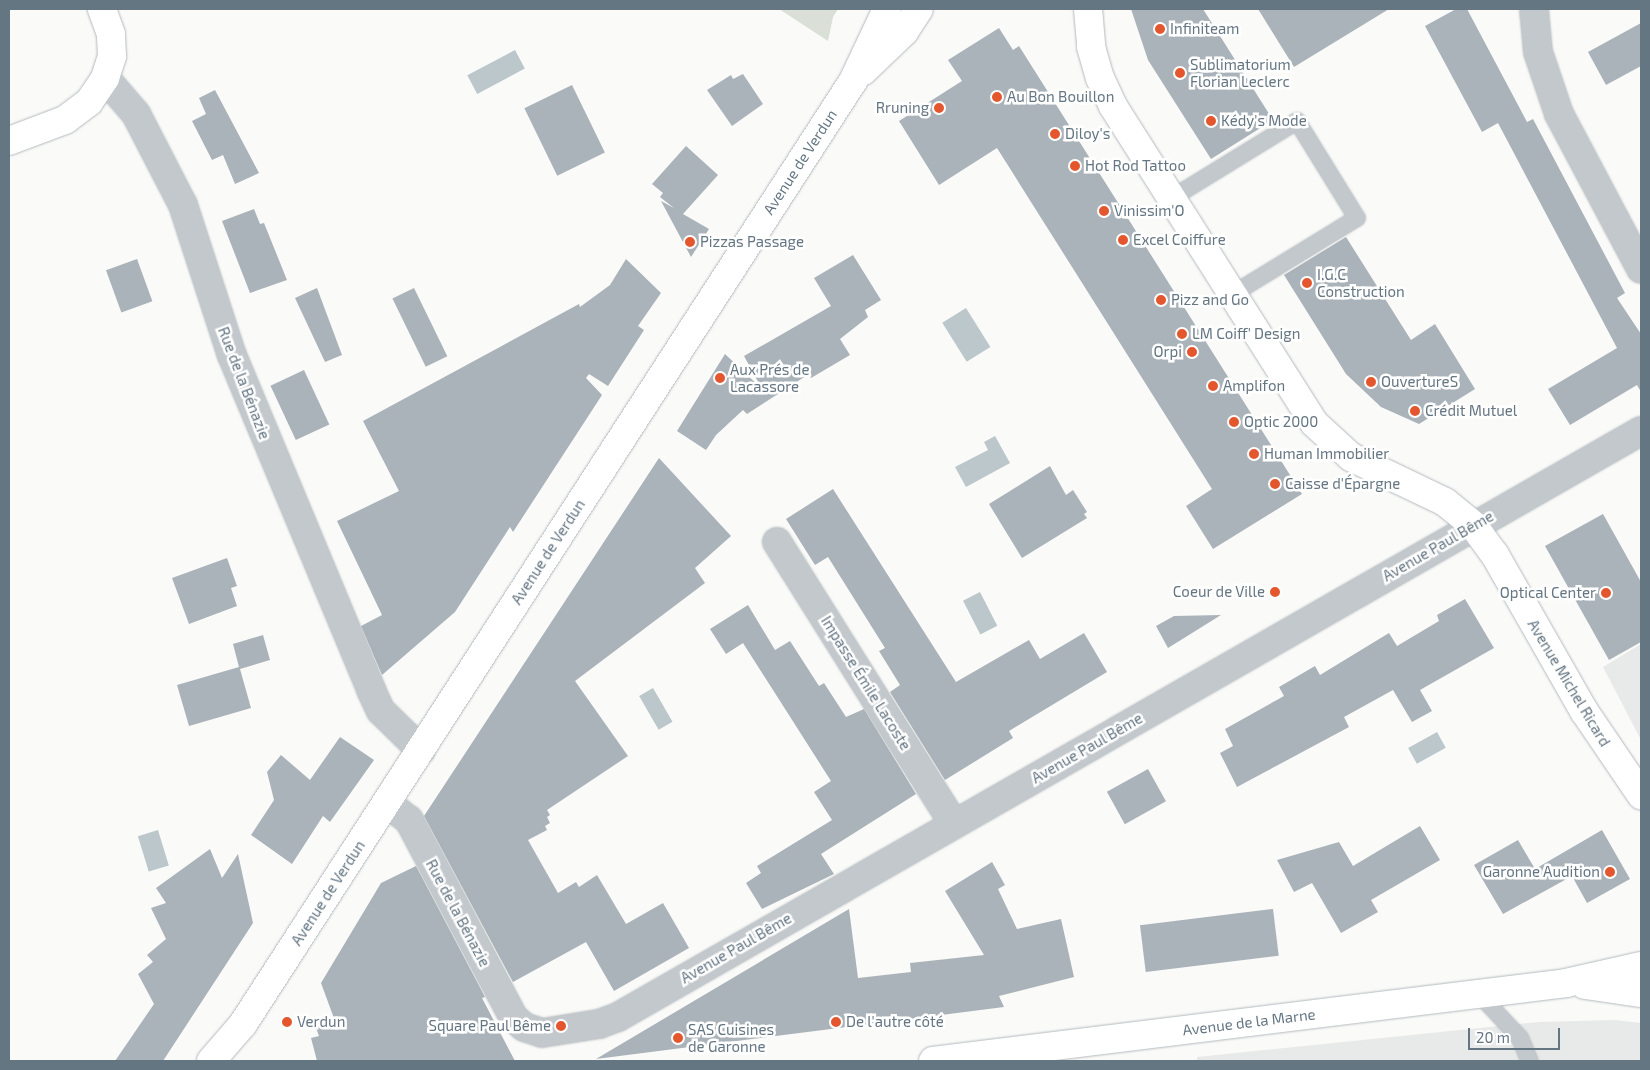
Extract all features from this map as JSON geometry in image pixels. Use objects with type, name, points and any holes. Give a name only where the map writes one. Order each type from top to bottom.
[{"type":"main road","points":[[9,141],[65,120],[90,102],[105,78],[112,56],[111,34],[102,9]]},
{"type":"main road","name":"Avenue de Verdun","points":[[211,1061],[243,1024],[853,81],[887,9]]},
{"type":"main road","name":"Avenue de Verdun","points":[[853,81],[904,32],[919,9]]},
{"type":"main road","name":"Avenue Michel Ricard","points":[[1088,9],[1091,47],[1100,78],[1113,106],[1314,423],[1332,442],[1375,471],[1445,502],[1473,525],[1494,555],[1584,711],[1641,795]]},
{"type":"main road","name":"Avenue de la Marne","points":[[933,1061],[1566,983],[1641,966]]},
{"type":"main road","name":"Avenue de la Marne","points":[[1566,983],[1641,993]]},
{"type":"main road","name":"Avenue de Verdun","points":[[229,1061],[243,1024]]},
{"type":"street","points":[[1532,10],[1538,52],[1559,114],[1641,269]]},
{"type":"street","name":"Rue de la Bénazie","points":[[105,78],[136,114],[179,197],[231,353],[371,690],[381,711],[420,750]]},
{"type":"street","name":"Avenue Paul Bême","points":[[524,1028],[542,1033],[598,1024],[618,1017],[1473,525],[1641,431]]},
{"type":"street","name":"Impasse Émile Lacoste","points":[[777,542],[954,824]]},
{"type":"street","name":"Rue de la Bénazie","points":[[387,803],[409,820],[504,1002],[524,1028]]},
{"type":"lane","points":[[1172,198],[1298,122],[1357,218],[1233,294]]},
{"type":"lane","points":[[1479,994],[1520,1038],[1530,1061]]},
{"type":"shaded area","points":[[779,9],[838,9],[833,17],[828,41]]},
{"type":"shaded area","points":[[515,50],[525,69],[477,94],[467,75]]},
{"type":"shaded area","points":[[966,308],[990,347],[967,362],[942,323]]},
{"type":"shaded area","points":[[995,436],[1010,463],[966,487],[955,467],[988,450],[984,442]]},
{"type":"shaded area","points":[[980,592],[997,626],[980,634],[963,601]]},
{"type":"shaded area","points":[[1641,644],[1641,740],[1603,667]]},
{"type":"shaded area","points":[[653,688],[672,722],[659,730],[639,696]]},
{"type":"shaded area","points":[[1437,732],[1446,748],[1417,764],[1408,748]]},
{"type":"shaded area","points":[[158,830],[169,865],[149,872],[138,836]]},
{"type":"shaded area","points":[[1615,1020],[1641,1023],[1641,1061],[1197,1061],[1197,1057],[1538,1022]]},
{"type":"building","points":[[1131,9],[1203,9],[1273,120],[1211,159],[1148,60]]},
{"type":"building","points":[[1258,9],[1389,9],[1294,67]]},
{"type":"building","points":[[1456,9],[1467,9],[1527,122],[1533,119],[1625,293],[1617,298],[1641,334],[1641,392],[1637,385],[1570,425],[1548,389],[1617,348],[1498,123],[1482,132],[1425,26]]},
{"type":"building","points":[[1641,23],[1641,66],[1606,85],[1588,52]]},
{"type":"building","points":[[999,28],[1013,50],[1019,46],[1302,494],[1213,549],[1186,506],[1212,489],[997,148],[939,185],[899,121],[962,81],[948,60]]},
{"type":"building","points":[[743,74],[763,104],[732,126],[707,90],[731,75],[733,79]]},
{"type":"building","points":[[572,85],[605,152],[557,176],[524,108]]},
{"type":"building","points":[[215,90],[259,173],[235,184],[223,155],[212,160],[192,121],[206,114],[199,98]]},
{"type":"building","points":[[686,146],[718,175],[683,214],[709,229],[691,257],[661,201],[674,208],[660,197],[663,193],[652,184]]},
{"type":"building","points":[[254,209],[260,224],[264,223],[287,280],[250,293],[222,221]]},
{"type":"building","points":[[1346,237],[1411,340],[1435,324],[1475,389],[1419,424],[1381,407],[1346,374],[1284,275]]},
{"type":"building","points":[[853,255],[881,300],[865,310],[868,317],[840,339],[850,355],[811,378],[809,374],[747,414],[743,410],[716,435],[706,450],[677,431],[725,354],[762,389],[744,356],[831,306],[814,278]]},
{"type":"building","points":[[137,259],[152,301],[121,313],[106,270]]},
{"type":"building","points":[[626,259],[661,293],[638,326],[644,330],[608,386],[589,374],[586,378],[602,395],[513,532],[510,527],[455,612],[382,675],[361,626],[382,615],[337,521],[399,491],[363,421],[579,304],[580,307],[610,285]]},
{"type":"building","points":[[317,288],[342,355],[325,362],[295,298]]},
{"type":"building","points":[[414,288],[447,356],[426,367],[392,299]]},
{"type":"building","points":[[304,370],[329,424],[296,440],[270,386]]},
{"type":"building","points":[[659,458],[731,536],[695,568],[705,583],[575,681],[628,756],[547,810],[550,815],[547,817],[550,823],[545,826],[547,830],[528,840],[558,893],[576,882],[579,887],[597,875],[626,924],[663,903],[689,948],[614,991],[586,942],[513,982],[424,816]]},
{"type":"building","points":[[1050,466],[1066,495],[1073,490],[1087,512],[1084,514],[1087,518],[1022,558],[989,504]]},
{"type":"building","points":[[833,489],[956,682],[1029,640],[1040,659],[1084,633],[1107,672],[1009,731],[1013,738],[945,780],[890,692],[900,685],[879,651],[885,648],[828,557],[815,565],[786,519]]},
{"type":"building","name":"Optical Center","points":[[1603,514],[1641,582],[1641,642],[1609,660],[1545,546]]},
{"type":"building","points":[[227,558],[237,586],[231,588],[237,606],[189,624],[172,578]]},
{"type":"building","points":[[1465,599],[1494,648],[1420,690],[1432,711],[1412,722],[1393,690],[1344,717],[1349,727],[1237,787],[1220,753],[1233,746],[1225,729],[1284,696],[1279,687],[1315,666],[1320,675],[1389,633],[1397,646],[1439,621],[1437,615]]},
{"type":"building","points":[[748,605],[775,650],[790,641],[819,686],[824,683],[846,717],[864,709],[916,794],[821,854],[834,874],[762,909],[746,883],[761,873],[757,866],[832,820],[814,792],[831,781],[743,643],[726,654],[710,629]]},
{"type":"building","points":[[1221,615],[1168,648],[1156,626],[1174,616]]},
{"type":"building","points":[[263,635],[270,660],[240,669],[251,708],[189,726],[177,685],[239,667],[233,644]]},
{"type":"building","points":[[340,737],[374,760],[330,822],[323,816],[292,864],[251,835],[274,800],[267,772],[281,755],[310,780]]},
{"type":"building","points":[[1148,769],[1166,801],[1125,824],[1107,792]]},
{"type":"building","points":[[1420,826],[1440,860],[1371,900],[1378,912],[1341,933],[1312,883],[1294,892],[1277,860],[1339,842],[1353,866]]},
{"type":"building","points":[[1602,830],[1630,879],[1587,903],[1572,876],[1503,914],[1474,865],[1518,840],[1535,869]]},
{"type":"building","points":[[210,849],[222,878],[238,854],[253,923],[163,1061],[115,1061],[154,1004],[138,974],[153,962],[147,955],[166,939],[151,908],[166,903],[156,888]]},
{"type":"building","points":[[992,862],[1005,885],[998,889],[1017,929],[1061,919],[1074,977],[999,996],[1004,1007],[596,1059],[849,909],[858,978],[911,972],[910,963],[984,955],[945,891]]},
{"type":"building","points":[[416,866],[485,997],[482,998],[515,1061],[317,1061],[311,1038],[319,1036],[316,1028],[335,1021],[321,983],[381,883]]},
{"type":"building","points":[[1273,909],[1279,956],[1146,972],[1140,925]]},
{"type":"place","name":"Infiniteam","points":[[1160,29]]},
{"type":"place","name":"Sublimatorium Florian Leclerc","points":[[1180,73]]},
{"type":"place","name":"Au Bon Bouillon","points":[[997,97]]},
{"type":"place","name":"Rruning","points":[[939,108]]},
{"type":"place","name":"Kédy's Mode","points":[[1211,121]]},
{"type":"place","name":"Diloy's","points":[[1055,134]]},
{"type":"place","name":"Hot Rod Tattoo","points":[[1075,166]]},
{"type":"place","name":"Vinissim'O","points":[[1104,211]]},
{"type":"place","name":"Excel Coiffure","points":[[1123,240]]},
{"type":"place","name":"Pizzas Passage","points":[[690,242]]},
{"type":"place","name":"I.G.C Construction","points":[[1307,283]]},
{"type":"place","name":"Pizz and Go","points":[[1161,300]]},
{"type":"place","name":"LM Coiff' Design","points":[[1182,334]]},
{"type":"place","name":"Orpi","points":[[1192,352]]},
{"type":"place","name":"Aux Prés de Lacassore","points":[[720,378]]},
{"type":"place","name":"OuvertureS","points":[[1371,382]]},
{"type":"place","name":"Amplifon","points":[[1213,386]]},
{"type":"place","name":"Crédit Mutuel","points":[[1415,411]]},
{"type":"place","name":"Optic 2000","points":[[1234,422]]},
{"type":"place","name":"Human Immobilier","points":[[1254,454]]},
{"type":"place","name":"Caisse d'Épargne","points":[[1275,484]]},
{"type":"place","name":"Coeur de Ville","points":[[1275,592]]},
{"type":"place","name":"Optical Center","points":[[1606,593]]},
{"type":"place","name":"Garonne Audition","points":[[1610,872]]},
{"type":"place","name":"Verdun","points":[[287,1022]]},
{"type":"place","name":"De l'autre côté","points":[[836,1022]]},
{"type":"place","name":"Square Paul Bême","points":[[561,1026]]},
{"type":"place","name":"SAS Cuisines de Garonne","points":[[678,1038]]}]
